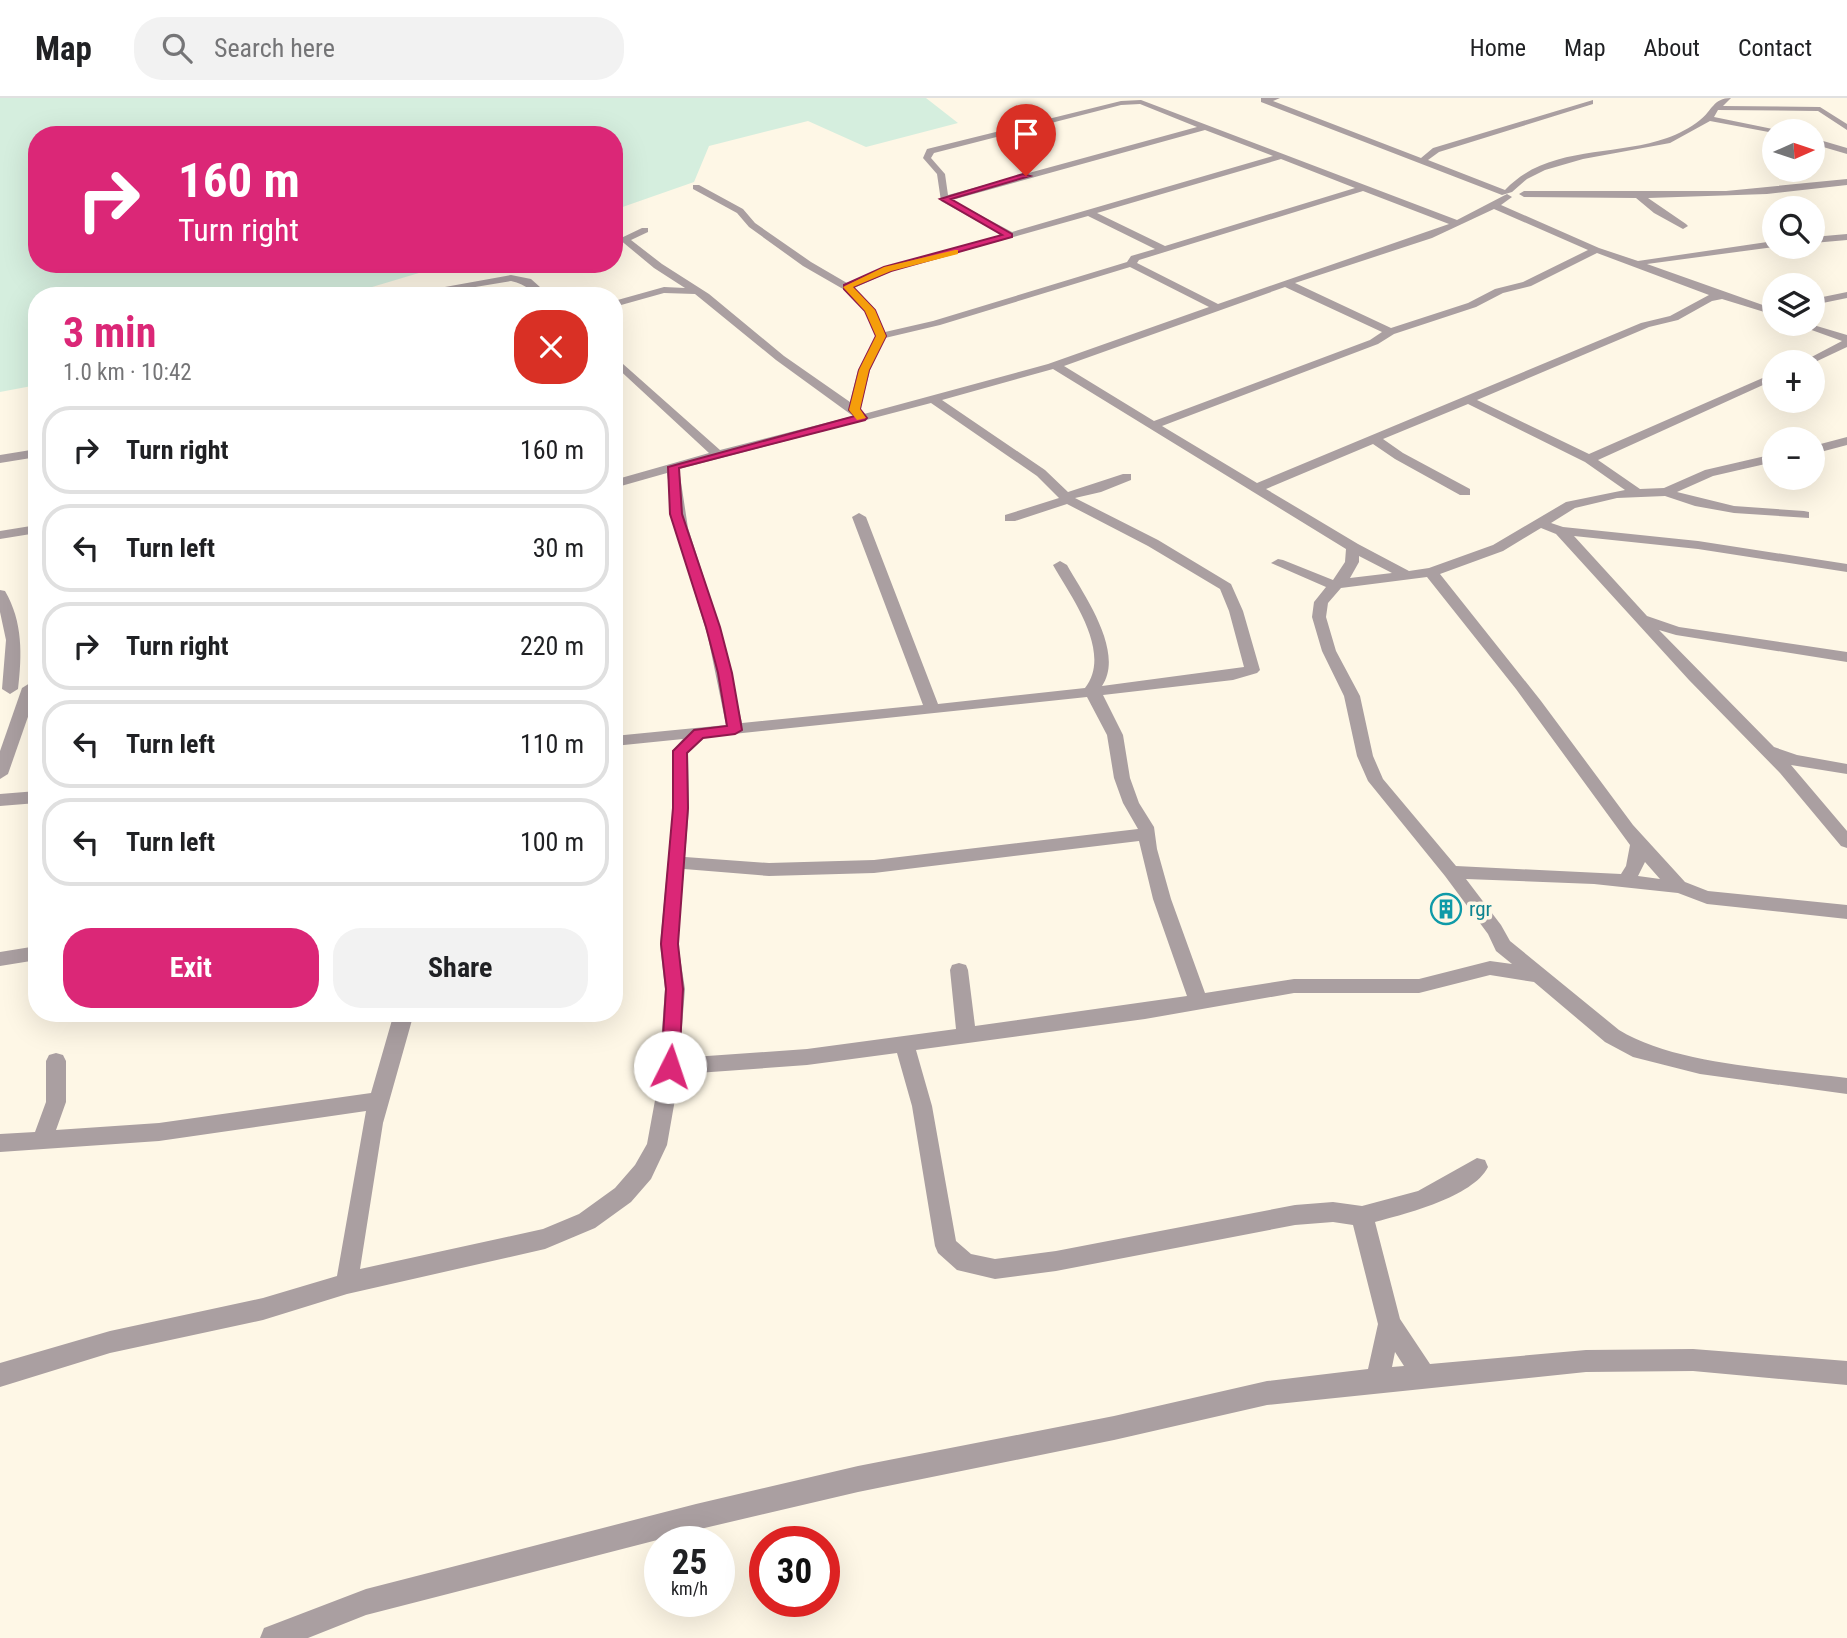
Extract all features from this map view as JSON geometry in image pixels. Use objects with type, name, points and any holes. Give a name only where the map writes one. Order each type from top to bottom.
[{"type":"street","points":[[1261,99],[1276,98]]},
{"type":"street","points":[[623,481],[858,414],[934,400],[1054,365],[1455,223],[1494,205],[1533,172],[1586,156],[1668,141],[1708,118],[1713,108],[1727,98]]},
{"type":"street","points":[[1261,99],[1520,198],[1524,194],[1787,190],[1847,182]]},
{"type":"street","points":[[944,199],[941,174],[927,158],[930,151],[1137,100],[1455,223]]},
{"type":"street","points":[[1423,161],[1428,153],[1436,150],[1590,102]]},
{"type":"street","points":[[1713,108],[1839,110]]},
{"type":"street","points":[[1819,109],[1847,128]]},
{"type":"street","points":[[1708,118],[1762,128]]},
{"type":"street","points":[[944,199],[1205,127]]},
{"type":"street","points":[[1825,144],[1847,144]]},
{"type":"street","points":[[1825,144],[1847,151]]},
{"type":"street","points":[[847,287],[888,269],[1281,156]]},
{"type":"street","points":[[696,187],[740,211],[752,225],[807,264],[847,287],[870,310],[881,336]]},
{"type":"street","points":[[858,414],[864,370],[881,336],[1131,264],[1135,258],[1363,188]]},
{"type":"street","points":[[1637,194],[1657,211],[1683,226]]},
{"type":"street","points":[[944,199],[1009,235]]},
{"type":"street","points":[[1494,205],[1596,250],[1722,296],[1762,307]]},
{"type":"street","points":[[1087,212],[1166,250]]},
{"type":"street","points":[[645,230],[624,239],[694,291],[705,296],[799,373],[858,414]]},
{"type":"street","points":[[1825,239],[1847,237]]},
{"type":"street","points":[[1639,264],[1762,246]]},
{"type":"street","points":[[1152,426],[1201,405],[1374,342],[1390,332],[1466,308],[1499,290],[1527,284],[1596,250]]},
{"type":"street","points":[[1131,264],[1218,308]]},
{"type":"street","points":[[456,287],[511,278],[527,281],[534,287]]},
{"type":"street","points":[[1286,283],[1390,332]]},
{"type":"street","points":[[623,301],[664,290],[694,291]]},
{"type":"street","points":[[1825,300],[1847,295]]},
{"type":"street","points":[[1255,489],[1645,325],[1674,318],[1709,298],[1722,296]]},
{"type":"street","points":[[1825,333],[1847,341]]},
{"type":"street","points":[[1825,353],[1847,341]]},
{"type":"street","points":[[1054,365],[1255,489],[1353,547],[1407,575]]},
{"type":"street","points":[[623,367],[717,454]]},
{"type":"street","points":[[1589,459],[1762,381]]},
{"type":"street","points":[[623,740],[1089,694],[1233,675],[1252,670],[1236,611],[1226,587],[1153,543],[1067,497],[1041,473],[934,400]]},
{"type":"street","points":[[1469,400],[1589,459],[1636,492]]},
{"type":"street","points":[[1375,439],[1399,456],[1465,492]]},
{"type":"street","points":[[1825,447],[1847,441]]},
{"type":"street","points":[[0,459],[28,454]]},
{"type":"street","points":[[1278,563],[1337,585],[1431,572],[1498,548],[1571,505],[1636,492],[1666,492],[1709,473],[1762,461]]},
{"type":"street","points":[[673,467],[676,514],[713,627],[725,673],[735,730]]},
{"type":"street","points":[[1010,518],[1127,477]]},
{"type":"street","points":[[1666,492],[1681,499],[1741,511],[1804,515]]},
{"type":"street","points":[[859,517],[880,576],[907,635],[932,709]]},
{"type":"street","points":[[1542,524],[1561,531],[1698,545],[1847,568]]},
{"type":"street","points":[[0,535],[28,530]]},
{"type":"street","points":[[1561,531],[1768,750],[1790,764],[1847,842]]},
{"type":"street","points":[[1353,547],[1352,562],[1337,585],[1321,602],[1319,617],[1329,651],[1352,696],[1365,756],[1376,781],[1451,872],[1495,930],[1503,946],[1535,975],[1612,1036],[1633,1049],[1700,1066],[1847,1086]]},
{"type":"street","points":[[1060,565],[1087,614],[1102,657],[1100,677],[1089,694]]},
{"type":"street","points":[[1431,572],[1550,723],[1657,867],[1679,887]]},
{"type":"street","points":[[0,594],[11,615],[16,641],[5,689],[28,688]]},
{"type":"street","points":[[1642,619],[1676,631],[1847,657]]},
{"type":"street","points":[[1089,694],[1112,727],[1122,778],[1131,803],[1144,819],[1148,849],[1162,899],[1198,1002]]},
{"type":"street","points":[[0,774],[6,744],[28,698]]},
{"type":"street","points":[[0,1375],[110,1342],[263,1309],[347,1283],[545,1239],[587,1221],[623,1195],[643,1172],[657,1145],[668,1084],[675,989],[669,944],[681,808],[680,751],[699,734]]},
{"type":"street","points":[[661,736],[680,751]]},
{"type":"street","points":[[1790,764],[1847,769]]},
{"type":"street","points":[[0,800],[28,798]]},
{"type":"street","points":[[676,862],[783,870],[983,856],[1148,834]]},
{"type":"street","points":[[1626,881],[1635,867],[1639,844]]},
{"type":"street","points":[[1451,872],[1538,873],[1626,881],[1679,887],[1707,897],[1847,912]]},
{"type":"street","points":[[1490,968],[1503,946]]},
{"type":"street","points":[[0,959],[28,954]]},
{"type":"street","points":[[668,1084],[694,1065],[807,1057],[1294,986],[1419,986],[1490,968],[1535,975]]},
{"type":"street","points":[[959,970],[967,1034]]},
{"type":"street","points":[[347,1283],[356,1217],[380,1100],[402,1022]]},
{"type":"street","points":[[904,1043],[922,1106],[946,1246],[965,1263],[995,1269],[1056,1261],[1295,1215],[1333,1212],[1362,1216],[1422,1200],[1452,1185],[1478,1167]]},
{"type":"street","points":[[672,1050],[694,1065]]},
{"type":"street","points":[[42,1140],[56,1102],[55,1061]]},
{"type":"street","points":[[0,1143],[159,1132],[380,1100]]},
{"type":"street","points":[[1362,1216],[1390,1324],[1425,1377]]},
{"type":"street","points":[[1377,1380],[1390,1324]]},
{"type":"street","points":[[274,1638],[366,1602],[831,1485],[1114,1428],[1267,1393],[1586,1361],[1693,1360],[1847,1373]]},
{"type":"green space","points":[[0,98],[926,98],[958,123],[866,147],[808,121],[709,146],[694,182],[623,207],[623,126],[28,126],[28,273],[419,273],[372,287],[28,287],[28,387],[0,392]]},
{"type":"slow traffic","points":[[861,418],[855,410],[864,370],[881,336],[870,310],[847,287],[888,269],[955,252]]},
{"type":"place","name":"rgr","points":[[1446,909]]},
{"type":"route","points":[[670,1067],[675,989],[669,944],[681,808],[680,751],[699,734],[735,730],[725,673],[713,627],[676,514],[673,467],[862,418],[855,410],[859,390],[864,370],[881,336],[870,310],[847,287],[888,269],[946,255],[1009,235],[944,199],[1026,176]]}]
